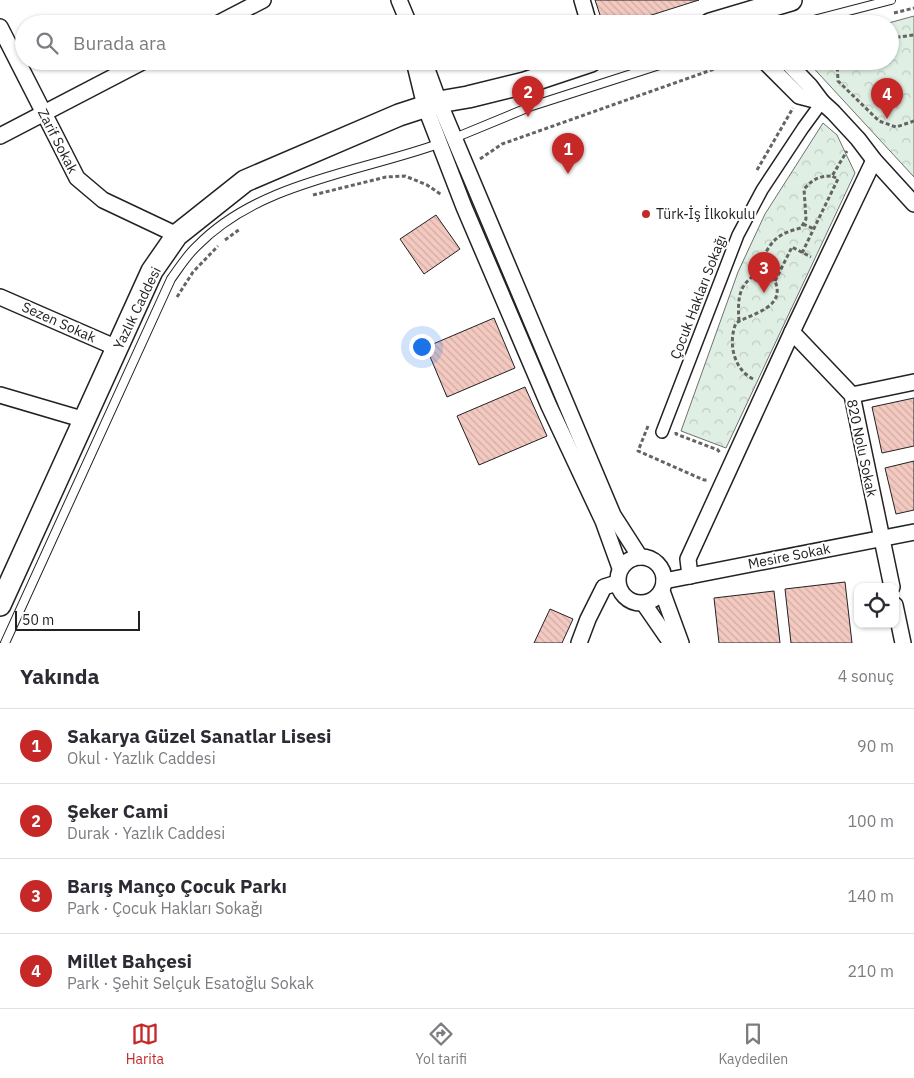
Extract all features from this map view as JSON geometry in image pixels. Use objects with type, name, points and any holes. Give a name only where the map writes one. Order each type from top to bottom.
[{"type":"main road","points":[[740,15],[791,0]]},
{"type":"main road","name":"Yazlık Caddesi","points":[[0,605],[152,271],[178,235],[245,181],[399,115],[432,104],[525,83],[564,70]]},
{"type":"street","points":[[234,15],[263,0]]},
{"type":"street","points":[[397,0],[401,15]]},
{"type":"street","points":[[397,0],[404,15]]},
{"type":"street","points":[[582,0],[586,15]]},
{"type":"street","name":"Zarif Sokak","points":[[0,28],[15,57]]},
{"type":"street","name":"Zarif Sokak","points":[[22,70],[77,178],[103,200],[178,235]]},
{"type":"street","points":[[0,136],[127,70]]},
{"type":"street","points":[[418,70],[432,104],[455,138],[614,515],[640,557]]},
{"type":"street","points":[[426,70],[440,144],[464,207],[549,406],[604,522],[623,597],[629,601],[644,604],[651,602],[663,586]]},
{"type":"street","points":[[773,70],[799,96],[822,102]]},
{"type":"street","points":[[795,70],[914,204]]},
{"type":"street","name":"Çocuk Hakları Sokağı","points":[[662,432],[738,235],[762,190],[822,102]]},
{"type":"street","points":[[690,576],[688,559],[792,332],[874,160]]},
{"type":"street","name":"Sezen Sokak","points":[[0,297],[117,348]]},
{"type":"street","name":"820 Nolu Sokak","points":[[792,332],[852,395],[891,583]]},
{"type":"street","points":[[852,395],[914,382]]},
{"type":"street","points":[[0,395],[85,420]]},
{"type":"street","name":"Mesire Sokak","points":[[663,586],[690,576],[914,532]]},
{"type":"street","points":[[579,643],[588,619],[604,587],[619,576],[626,562],[632,558],[640,557],[648,558],[661,568],[663,586],[681,643]]},
{"type":"street","points":[[644,604],[671,643]]},
{"type":"street","points":[[899,624],[903,643]]},
{"type":"lane","points":[[833,15],[891,0]]},
{"type":"lane","points":[[5,643],[79,477],[171,279],[197,246],[226,222],[242,212],[290,188],[407,156],[532,106],[644,70]]},
{"type":"path","points":[[899,37],[914,35]]},
{"type":"path","points":[[480,159],[502,144],[712,70]]},
{"type":"path","points":[[837,70],[838,81],[879,121],[896,127],[914,121]]},
{"type":"path","points":[[793,108],[810,118]]},
{"type":"path","points":[[832,176],[844,155],[858,139]]},
{"type":"path","points":[[311,196],[386,177],[405,176],[427,185],[440,193],[444,198]]},
{"type":"path","points":[[754,379],[745,375],[737,363],[732,346],[731,333],[736,323],[769,307],[775,300],[778,292],[775,281],[762,258],[768,247],[777,237],[801,228],[806,219],[804,189],[812,180],[821,176],[832,176],[838,179],[802,253]]},
{"type":"path","points":[[803,224],[814,229]]},
{"type":"path","points":[[177,298],[192,272],[222,242],[244,227]]},
{"type":"path","points":[[775,281],[792,247],[813,258]]},
{"type":"path","points":[[739,321],[738,296],[746,282],[756,273],[767,268]]},
{"type":"path","points":[[652,418],[638,451],[704,480],[710,480]]},
{"type":"path","points":[[679,425],[676,434],[718,450],[722,455]]},
{"type":"green space","points":[[914,16],[914,177],[815,70],[899,70],[899,20]]},
{"type":"green space","points":[[823,123],[837,135],[855,173],[726,448],[681,431],[738,272],[765,214]]},
{"type":"building","points":[[595,0],[699,0],[652,15],[600,15]]},
{"type":"building","points":[[436,215],[460,249],[424,274],[400,239]]},
{"type":"building","points":[[494,318],[515,368],[447,397],[426,347]]},
{"type":"building","points":[[525,387],[547,436],[479,465],[457,416]]},
{"type":"building","points":[[914,398],[914,446],[882,453],[872,407]]},
{"type":"building","points":[[914,461],[914,510],[896,514],[885,468]]},
{"type":"building","points":[[845,582],[852,643],[791,643],[785,589]]},
{"type":"building","points":[[774,591],[780,643],[719,643],[714,598]]},
{"type":"building","points":[[550,609],[573,619],[562,643],[534,643]]},
{"type":"place","name":"Şeker Cami","points":[[528,117]]},
{"type":"place","name":"Millet Bahçesi","points":[[887,119]]},
{"type":"place","name":"Sakarya Güzel Sanatlar Lisesi","points":[[568,174]]},
{"type":"place","name":"Türk-İş İlkokulu","points":[[646,214]]},
{"type":"place","name":"Barış Manço Çocuk Parkı","points":[[764,293]]}]
